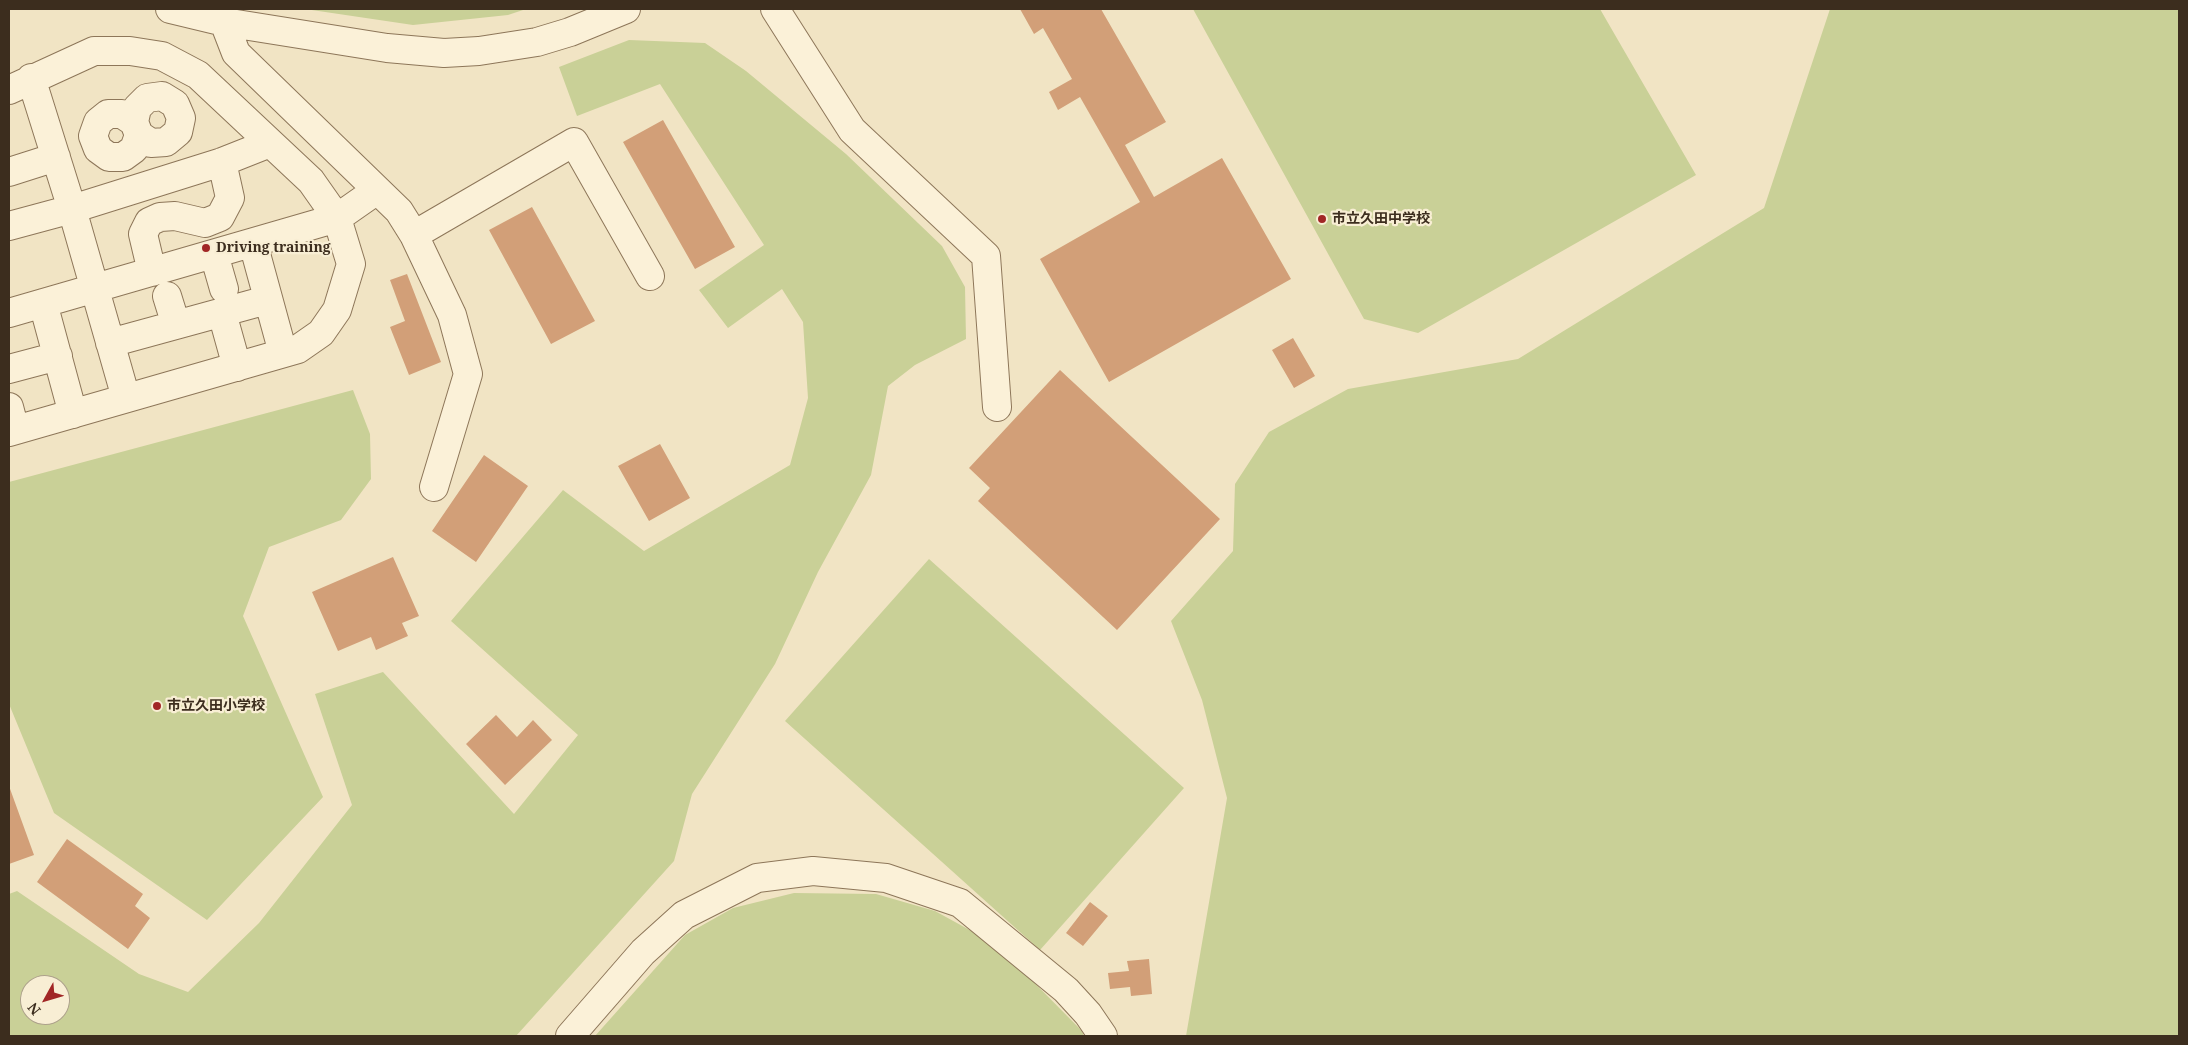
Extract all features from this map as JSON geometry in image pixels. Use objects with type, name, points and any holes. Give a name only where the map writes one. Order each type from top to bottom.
[{"type":"street","points":[[170,9],[224,22],[387,48],[444,53],[479,51],[538,42],[570,32],[626,9]]},
{"type":"street","points":[[775,9],[852,130],[986,256],[997,408]]},
{"type":"street","points":[[224,22],[236,53],[398,211],[414,236],[452,315],[468,374],[434,487]]},
{"type":"street","points":[[11,423],[74,414],[298,349],[321,333],[337,310],[350,264],[338,218],[311,181],[198,75],[162,56],[130,51],[94,51],[20,84],[55,154],[126,398]]},
{"type":"street","points":[[108,114],[122,114],[136,129],[134,149],[123,157],[109,157],[98,149],[94,136],[98,122],[108,114]]},
{"type":"street","points":[[9,172],[94,136]]},
{"type":"street","points":[[414,236],[574,142],[650,276]]},
{"type":"street","points":[[9,226],[131,191],[222,162],[270,143]]},
{"type":"street","points":[[123,157],[131,191]]},
{"type":"street","points":[[152,272],[143,234],[149,222],[160,217],[175,216],[205,223],[220,216],[230,198],[222,162]]},
{"type":"street","points":[[9,313],[338,218],[377,190]]},
{"type":"street","points":[[253,243],[283,354]]},
{"type":"street","points":[[214,254],[237,367]]},
{"type":"street","points":[[167,296],[176,325]]},
{"type":"street","points":[[110,343],[176,325],[223,301],[268,300]]},
{"type":"street","points":[[43,303],[74,414]]},
{"type":"street","points":[[9,369],[58,356]]},
{"type":"street","points":[[570,1036],[643,952],[684,915],[757,878],[813,871],[886,878],[960,903],[1066,990],[1088,1014],[1103,1036]]},
{"type":"green space","points":[[305,9],[526,9],[508,15],[413,25]]},
{"type":"green space","points":[[1193,9],[1600,9],[1696,175],[1418,333],[1364,319]]},
{"type":"green space","points":[[1830,9],[2179,9],[2179,1036],[1186,1036],[1227,798],[1202,700],[1171,621],[1233,551],[1235,484],[1269,432],[1348,389],[1518,359],[1764,208]]},
{"type":"green space","points":[[629,40],[705,43],[746,71],[846,154],[942,246],[965,287],[966,339],[915,365],[888,386],[871,475],[818,572],[775,664],[692,794],[674,861],[516,1036],[9,1036],[9,894],[17,891],[139,974],[188,992],[259,923],[352,805],[315,694],[383,672],[514,814],[578,735],[451,621],[563,490],[644,551],[790,465],[808,398],[803,322],[782,289],[728,328],[699,290],[764,245],[660,84],[577,116],[559,67]]},
{"type":"green space","name":"市立久田小学校","points":[[353,390],[370,434],[371,479],[341,520],[269,547],[243,616],[323,797],[207,920],[54,813],[9,704],[9,482]]},
{"type":"green space","points":[[929,559],[1184,788],[1040,950],[785,721]]},
{"type":"green space","points":[[794,893],[876,894],[935,911],[997,945],[1082,1031],[1084,1036],[595,1036],[685,935],[733,908]]},
{"type":"building","points":[[1020,9],[1101,9],[1166,122],[1125,145],[1154,197],[1222,158],[1291,279],[1109,382],[1040,259],[1140,202],[1080,97],[1058,110],[1049,92],[1072,79],[1043,28],[1034,34]]},
{"type":"building","points":[[663,120],[735,247],[695,269],[623,142]]},
{"type":"building","points":[[532,207],[595,321],[551,344],[489,230]]},
{"type":"building","points":[[407,274],[441,362],[409,375],[390,327],[405,321],[390,280]]},
{"type":"building","points":[[1293,338],[1315,376],[1294,388],[1272,350]]},
{"type":"building","points":[[1060,370],[1220,519],[1117,630],[978,501],[990,488],[969,468]]},
{"type":"building","points":[[660,444],[690,498],[649,521],[618,466]]},
{"type":"building","points":[[484,455],[528,486],[476,562],[432,531]]},
{"type":"building","points":[[393,557],[419,616],[402,623],[408,636],[376,650],[371,637],[338,651],[312,592]]},
{"type":"building","points":[[496,715],[517,737],[533,720],[552,740],[505,785],[466,744]]},
{"type":"building","points":[[9,786],[34,855],[9,864]]},
{"type":"building","points":[[67,839],[143,894],[135,906],[150,918],[128,949],[37,882]]},
{"type":"building","points":[[1090,902],[1108,916],[1083,946],[1066,933]]},
{"type":"building","points":[[1149,959],[1152,994],[1131,996],[1130,987],[1110,989],[1108,973],[1129,971],[1127,961]]},
{"type":"place","name":"市立久田中学校","points":[[1322,219]]},
{"type":"place","name":"Driving training","points":[[206,248]]},
{"type":"place","name":"市立久田小学校","points":[[157,706]]}]
